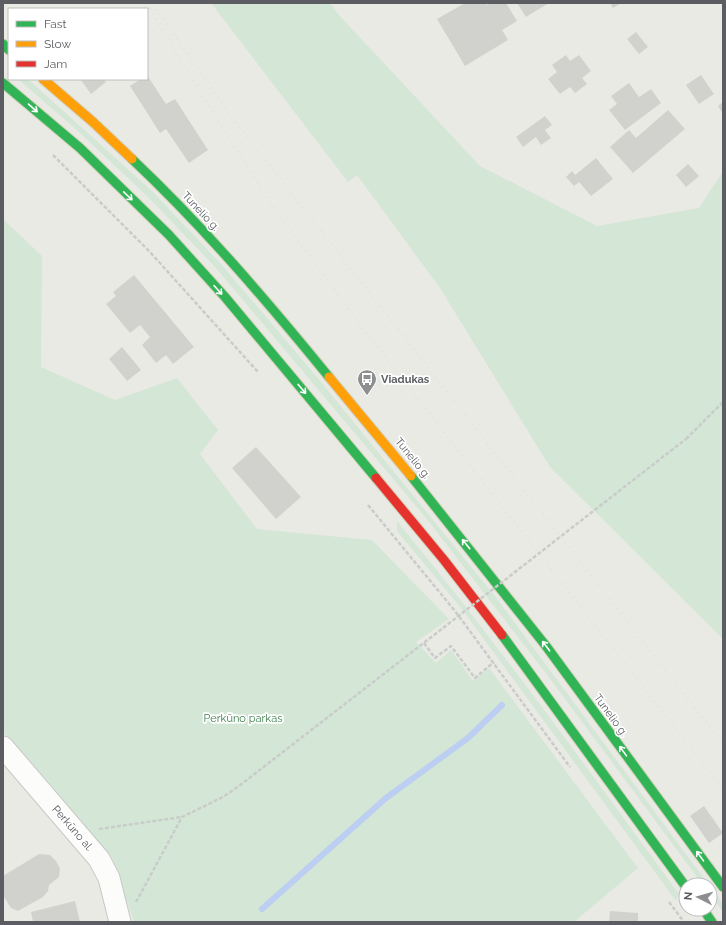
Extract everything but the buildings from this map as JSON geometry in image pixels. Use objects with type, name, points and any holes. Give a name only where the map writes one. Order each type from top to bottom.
[{"type":"main road","name":"Tunelio g.","points":[[44,80],[93,122],[168,193],[247,278],[470,548],[546,646],[723,887]]},
{"type":"main road","points":[[3,83],[85,154],[169,236],[230,302],[444,560],[510,644],[679,877]]},
{"type":"street","name":"Perkūno al.","points":[[3,747],[99,859],[126,915]]},
{"type":"path","points":[[48,150],[150,252],[261,376]]},
{"type":"path","points":[[76,832],[182,817],[223,797],[686,439],[723,402]]},
{"type":"path","points":[[365,501],[455,611],[574,771]]},
{"type":"path","points":[[424,643],[435,658],[451,646],[474,678],[494,662]]},
{"type":"path","points":[[126,915],[182,817]]},
{"type":"path","points":[[667,899],[684,922]]},
{"type":"green space","points":[[211,3],[330,3],[338,14],[480,166],[597,226],[699,208],[723,171],[723,639],[550,467],[440,288],[357,175],[348,182]]},
{"type":"green space","points":[[19,80],[29,80],[153,192],[221,264],[317,377],[498,600],[703,877],[697,877],[548,676],[426,518],[216,268],[148,197],[79,132]]},
{"type":"green space","name":"Perkūno parkas","points":[[3,219],[42,256],[41,367],[115,400],[177,378],[218,430],[200,454],[257,529],[372,540],[449,619],[416,642],[436,663],[451,650],[473,681],[489,668],[638,868],[574,922],[134,922],[112,858],[47,780],[3,732]]},
{"type":"green space","points":[[397,521],[470,612],[575,752],[678,893],[676,901],[461,608],[397,531]]},
{"type":"green space","points":[[718,897],[723,904],[723,912],[718,905]]},
{"type":"waterway","points":[[262,909],[386,798],[468,738],[502,705]]},
{"type":"railway","points":[[147,3],[177,55],[275,210],[361,326],[723,789]]},
{"type":"railway","points":[[156,9],[231,116],[723,744]]},
{"type":"traffic: fast","points":[[3,44],[8,49]]},
{"type":"traffic: fast","points":[[3,83],[80,148],[169,235],[225,297],[376,478]]},
{"type":"traffic: fast","points":[[132,159],[210,238],[282,320],[329,377]]},
{"type":"traffic: fast","points":[[411,476],[546,646],[723,887]]},
{"type":"traffic: fast","points":[[502,635],[679,877]]},
{"type":"traffic: fast","points":[[709,917],[712,922]]},
{"type":"traffic: slow","points":[[44,80],[93,122],[132,159]]},
{"type":"traffic: slow","points":[[329,377],[411,476]]},
{"type":"traffic: jam","points":[[376,478],[444,560],[502,635]]},
{"type":"place","name":"Viadukas","points":[[367,396]]}]
